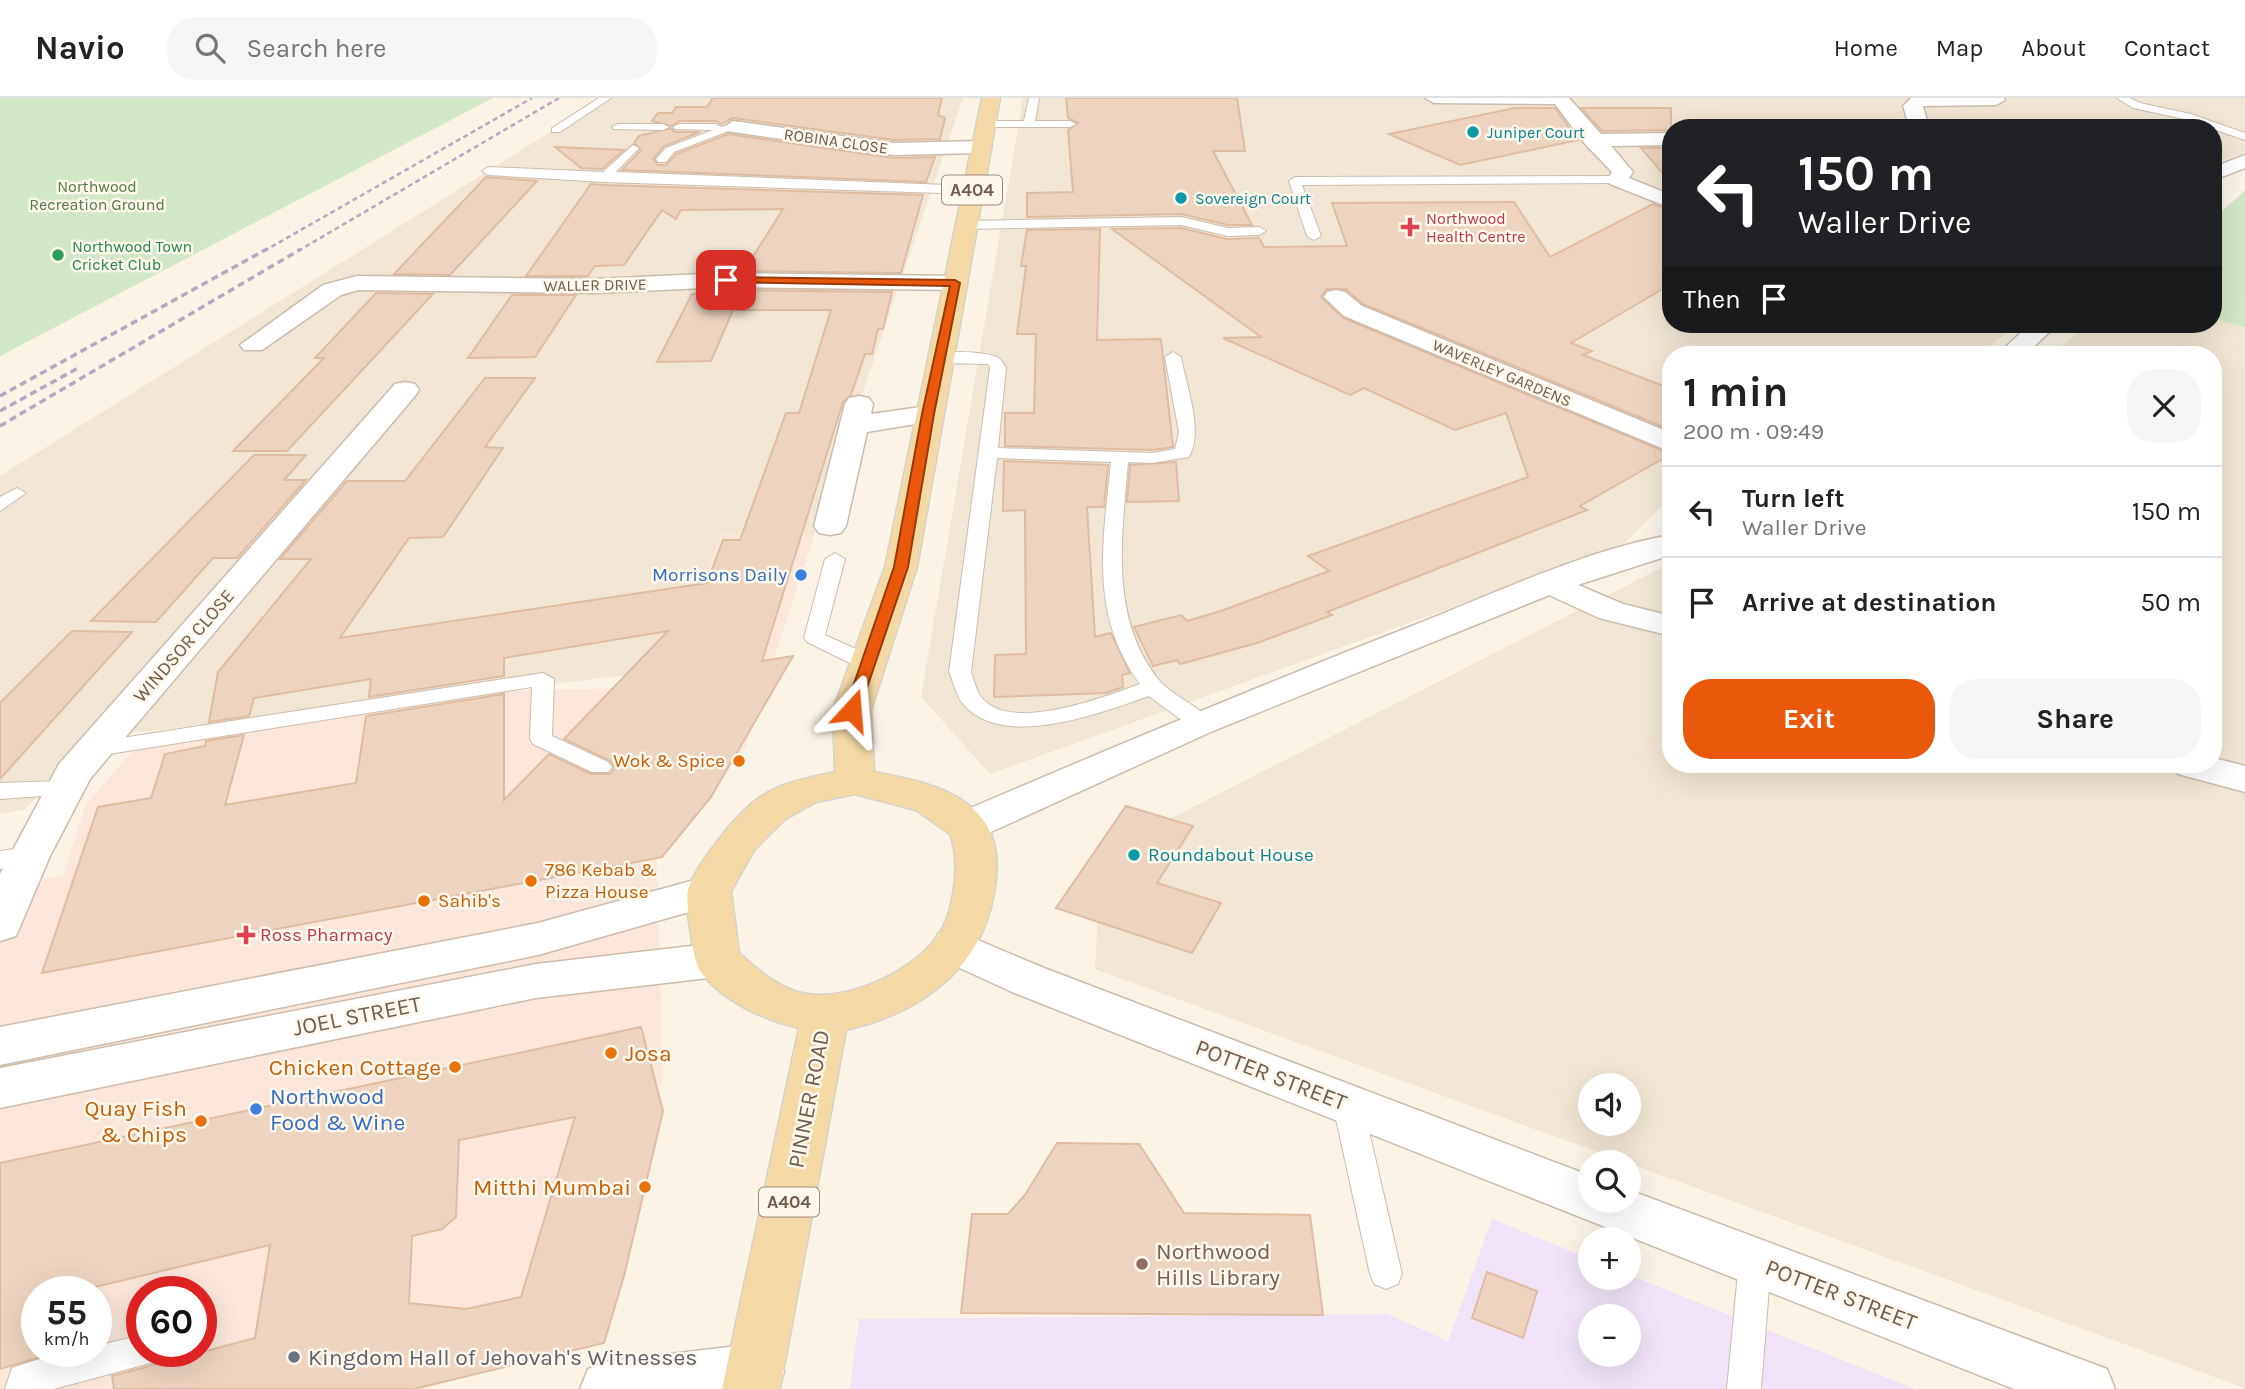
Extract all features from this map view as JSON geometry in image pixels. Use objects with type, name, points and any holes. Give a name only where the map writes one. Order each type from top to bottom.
[{"type":"main road","name":"A404","points":[[855,781],[852,710],[901,567],[928,414],[991,98]]},
{"type":"main road","points":[[855,781],[898,788],[936,803],[967,826],[978,858],[971,913],[954,946],[917,980],[871,1005],[825,1015],[782,1006],[751,991],[717,960],[709,891],[740,841],[770,810],[805,791],[855,781]]},
{"type":"main road","name":"PINNER ROAD","points":[[753,1381],[825,1015]]},
{"type":"street","points":[[1434,98],[1559,98],[1592,140],[1623,172],[1617,180],[1662,198]]},
{"type":"street","points":[[1918,119],[1912,106],[1913,99],[1996,100]]},
{"type":"street","name":"ROBINA CLOSE","points":[[733,127],[883,148],[981,147]]},
{"type":"street","points":[[1592,140],[1662,138]]},
{"type":"street","points":[[2222,171],[2245,161]]},
{"type":"street","name":"WALLER DRIVE","points":[[253,345],[332,290],[357,284],[596,286],[715,280],[955,283]]},
{"type":"street","name":"WAVERLEY GARDENS","points":[[1336,297],[1353,311],[1662,439]]},
{"type":"street","points":[[2020,346],[2035,333]]},
{"type":"street","name":"WINDSOR CLOSE","points":[[0,925],[15,858],[63,789],[405,390]]},
{"type":"street","points":[[830,526],[858,414],[928,414]]},
{"type":"street","points":[[967,826],[1200,723],[1550,583],[1662,543]]},
{"type":"street","points":[[1550,583],[1611,611],[1662,623]]},
{"type":"street","points":[[2222,773],[2245,779]]},
{"type":"street","name":"JOEL STREET","points":[[0,1046],[538,939],[709,891]]},
{"type":"street","name":"POTTER STREET","points":[[954,946],[1028,980],[1578,1194]]},
{"type":"street","name":"JOEL STREET","points":[[0,1088],[536,981],[717,960]]},
{"type":"street","name":"POTTER STREET","points":[[1627,1213],[2086,1389]]},
{"type":"street","points":[[609,1389],[753,1381]]},
{"type":"lane","points":[[556,130],[606,98]]},
{"type":"lane","points":[[1029,124],[1034,98]]},
{"type":"lane","points":[[2122,98],[2137,106],[2195,119]]},
{"type":"lane","points":[[986,124],[1070,124]]},
{"type":"lane","points":[[618,127],[663,127]]},
{"type":"lane","points":[[679,127],[733,127]]},
{"type":"lane","points":[[662,159],[670,150],[733,127]]},
{"type":"lane","points":[[2222,129],[2245,137]]},
{"type":"lane","points":[[604,177],[633,148]]},
{"type":"lane","points":[[488,170],[604,177],[624,174],[972,190]]},
{"type":"lane","points":[[1314,236],[1295,181],[1617,180]]},
{"type":"lane","points":[[965,225],[1181,221],[1228,232],[1259,231]]},
{"type":"lane","points":[[989,453],[1152,458],[1183,453],[1187,432],[1173,356]]},
{"type":"lane","points":[[941,358],[992,360],[998,367],[960,672],[973,702],[995,715],[1026,722],[1091,707],[1153,687]]},
{"type":"lane","points":[[1120,457],[1110,582],[1122,641],[1153,687],[1200,723]]},
{"type":"lane","points":[[0,506],[17,493]]},
{"type":"lane","points":[[835,559],[814,638],[869,663]]},
{"type":"lane","points":[[96,749],[543,679],[541,739],[600,767]]},
{"type":"lane","points":[[0,791],[63,789]]},
{"type":"lane","points":[[1348,1105],[1387,1274]]},
{"type":"lane","points":[[1744,1389],[1755,1262]]},
{"type":"lane","points":[[22,1389],[24,1380],[126,1355]]},
{"type":"shaded area","points":[[605,98],[963,98],[772,658],[98,737],[25,809],[0,814],[0,476]]},
{"type":"shaded area","points":[[1023,98],[2245,98],[2245,153],[2222,160],[2222,119],[1662,119],[1662,333],[2006,333],[1990,346],[1662,346],[1662,505],[1622,546],[990,774],[921,697]]},
{"type":"shaded area","points":[[2222,321],[2245,327],[2245,1388],[1641,1168],[1641,1150],[1592,1150],[1095,969],[1101,854],[1662,568],[1662,773],[2222,773],[2222,346],[2061,346],[2079,333],[2222,333]]},
{"type":"shaded area","points":[[721,534],[814,535],[745,748],[656,840],[663,1078],[603,1323],[327,1389],[0,1389],[0,887],[63,876],[85,806],[134,749],[508,691],[660,687]]},
{"type":"shaded area","points":[[1492,1219],[1578,1254],[1578,1290],[1641,1290],[1641,1280],[1915,1389],[850,1389],[859,1319],[1387,1314],[1448,1341]]},
{"type":"green space","name":"Northwood Recreation Ground","points":[[0,98],[493,98],[0,356]]},
{"type":"green space","points":[[2245,191],[2245,327],[2222,321],[2222,211]]},
{"type":"building","points":[[713,98],[942,98],[938,115],[945,118],[940,139],[894,140],[733,118],[721,124],[716,121],[679,121],[671,126],[652,121],[658,113],[672,113],[676,107],[707,107]]},
{"type":"building","points":[[1066,98],[1237,98],[1245,151],[1213,151],[1252,225],[1228,225],[1181,214],[1027,217],[1027,193],[1073,192],[1068,130],[1078,123],[1068,118]]},
{"type":"building","points":[[1515,108],[1555,108],[1578,140],[1460,165],[1389,134]]},
{"type":"building","points":[[1581,108],[1671,108],[1671,119],[1662,119],[1662,130],[1602,131]]},
{"type":"building","points":[[671,128],[675,132],[700,132],[664,146],[653,159],[658,165],[666,165],[676,154],[728,134],[894,158],[935,157],[926,182],[622,170],[641,150],[634,143],[639,136]]},
{"type":"building","points":[[555,147],[624,150],[602,169],[581,168]]},
{"type":"building","points":[[1641,148],[1662,148],[1662,172]]},
{"type":"building","points":[[486,177],[537,181],[450,275],[394,274]]},
{"type":"building","points":[[591,184],[923,195],[901,273],[744,271],[783,209],[681,210],[676,219],[662,210],[624,265],[595,266],[588,276],[526,276]]},
{"type":"building","points":[[1514,202],[1550,257],[1653,204],[1662,207],[1662,289],[1571,343],[1592,351],[1583,355],[1662,386],[1662,426],[1363,304],[1346,289],[1326,289],[1321,297],[1343,318],[1662,450],[1662,459],[1580,506],[1587,510],[1327,612],[1332,615],[1257,643],[1180,664],[1177,660],[1153,666],[1134,627],[1181,615],[1187,621],[1329,571],[1308,556],[1528,477],[1506,413],[1455,430],[1364,388],[1350,395],[1223,338],[1261,337],[1112,229],[1181,228],[1227,239],[1259,238],[1264,247],[1347,246],[1332,203]]},
{"type":"building","points":[[1100,229],[1097,340],[1161,339],[1173,447],[1152,450],[1005,446],[1005,413],[1034,413],[1036,334],[1017,334],[1026,266],[1021,266],[1027,230]]},
{"type":"building","points":[[732,290],[892,292],[883,329],[878,329],[872,354],[865,354],[851,395],[843,402],[762,661],[793,656],[711,797],[662,857],[42,973],[98,807],[151,798],[165,754],[205,746],[206,741],[244,735],[225,805],[356,783],[366,716],[504,694],[504,800],[549,754],[591,774],[610,774],[615,767],[609,760],[564,739],[668,631],[504,658],[504,676],[369,697],[371,679],[254,698],[249,716],[209,722],[218,672],[311,559],[280,559],[347,481],[405,481],[485,378],[535,378],[485,447],[503,448],[443,537],[409,538],[340,638],[707,583],[723,540],[740,540],[786,413],[799,413],[831,310],[733,310],[711,361],[657,362],[692,294],[730,293]]},
{"type":"building","points":[[376,293],[433,294],[287,451],[233,451],[324,358],[315,358]]},
{"type":"building","points":[[512,295],[576,295],[535,357],[468,358]]},
{"type":"building","points":[[254,455],[306,455],[284,480],[306,480],[237,558],[213,558],[156,622],[91,621]]},
{"type":"building","points":[[1004,461],[1108,465],[1104,507],[1087,507],[1095,637],[1111,633],[1130,673],[1122,675],[1123,687],[1106,693],[994,697],[995,655],[1026,654],[1025,510],[1003,511]]},
{"type":"building","points":[[1176,462],[1179,501],[1127,502],[1130,465]]},
{"type":"building","points":[[72,631],[132,632],[0,779],[0,703]]},
{"type":"building","name":"Roundabout House","points":[[1126,806],[1193,826],[1157,883],[1221,903],[1192,953],[1056,908]]},
{"type":"building","points":[[641,1027],[663,1111],[624,1276],[604,1343],[414,1389],[114,1389],[112,1376],[146,1367],[217,1367],[217,1348],[255,1338],[270,1245],[141,1276],[126,1276],[126,1280],[112,1283],[112,1276],[21,1276],[21,1363],[0,1369],[0,1163]],"holes":[[[575,1117],[521,1297],[466,1309],[409,1303],[412,1236],[442,1229],[456,1217],[459,1140]]]},
{"type":"building","name":"Northwood Hills Library","points":[[1057,1143],[1139,1144],[1184,1213],[1310,1215],[1323,1315],[961,1313],[972,1214],[1008,1214],[1025,1195]]},
{"type":"building","points":[[1487,1272],[1537,1291],[1523,1338],[1472,1318]]},
{"type":"railway","points":[[264,251],[532,98]]},
{"type":"railway","points":[[298,251],[559,98]]},
{"type":"railway","points":[[0,396],[267,249]]},
{"type":"railway","points":[[0,426],[301,249]]},
{"type":"railway","points":[[0,411],[80,367]]},
{"type":"place","name":"Juniper Court","points":[[1473,132]]},
{"type":"place","name":"Sovereign Court","points":[[1181,198]]},
{"type":"place","name":"Northwood Health Centre","points":[[1410,227]]},
{"type":"place","name":"Northwood Town Cricket Club","points":[[58,255]]},
{"type":"place","name":"Morrisons Daily","points":[[801,575]]},
{"type":"place","name":"Wok & Spice","points":[[739,761]]},
{"type":"place","name":"Roundabout House","points":[[1134,855]]},
{"type":"place","name":"786 Kebab & Pizza House","points":[[531,881]]},
{"type":"place","name":"Sahib's","points":[[424,901]]},
{"type":"place","name":"Ross Pharmacy","points":[[246,935]]},
{"type":"place","name":"Josa","points":[[611,1053]]},
{"type":"place","name":"Chicken Cottage","points":[[455,1067]]},
{"type":"place","name":"Northwood Food & Wine","points":[[256,1109]]},
{"type":"place","name":"Quay Fish & Chips","points":[[201,1121]]},
{"type":"place","name":"Mitthi Mumbai","points":[[645,1187]]},
{"type":"place","name":"Northwood Hills Library","points":[[1142,1264]]},
{"type":"place","name":"Kingdom Hall of Jehovah's Witnesses","points":[[294,1357]]},
{"type":"route","points":[[726,280],[955,283],[901,567],[852,710]]}]
